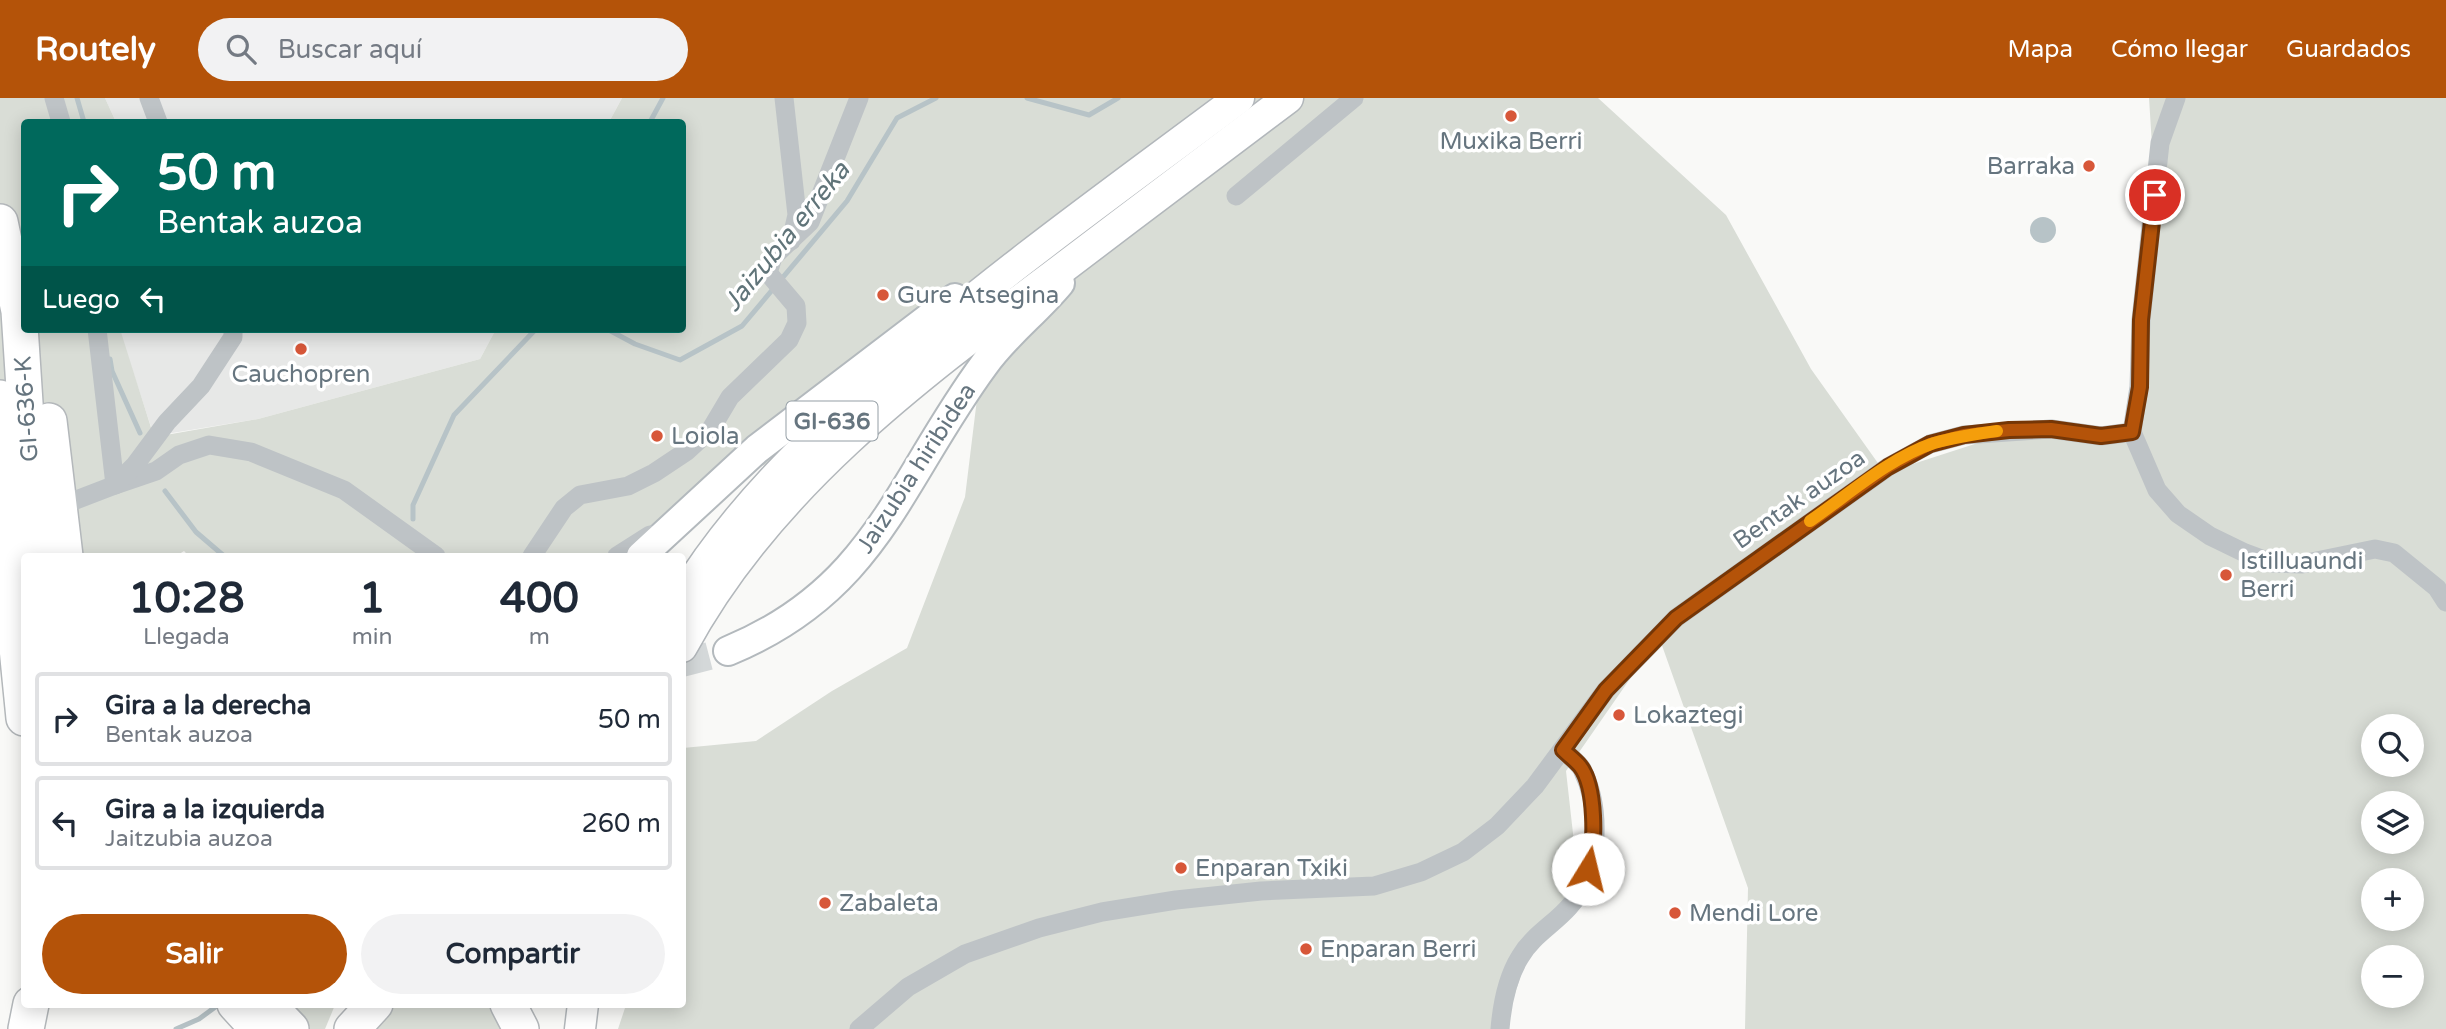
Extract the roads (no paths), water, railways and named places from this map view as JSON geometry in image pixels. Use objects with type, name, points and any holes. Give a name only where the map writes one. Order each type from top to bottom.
[{"type":"highway","points":[[0,197],[10,218],[21,254]]},
{"type":"highway","name":"GI-636-K","points":[[0,222],[19,310],[35,553]]},
{"type":"highway","points":[[37,333],[65,553]]},
{"type":"highway","name":"GI-636-K","points":[[0,398],[12,601],[21,632]]},
{"type":"highway","points":[[12,601],[21,698]]},
{"type":"highway","points":[[26,1029],[30,1008]]},
{"type":"highway","points":[[239,1008],[258,1029]]},
{"type":"highway","points":[[271,1008],[290,1029]]},
{"type":"highway","points":[[352,1029],[371,1008]]},
{"type":"highway","points":[[510,1008],[521,1029]]},
{"type":"main road","name":"GI-636","points":[[686,592],[743,513],[802,449],[909,352],[1010,270],[1239,98]]},
{"type":"main road","name":"GI-636","points":[[686,641],[735,564],[819,467],[984,327],[1288,98]]},
{"type":"main road","name":"Jaizubia hiribidea","points":[[727,651],[788,621],[847,571],[895,508],[948,417],[985,363],[1011,331],[1058,286],[1080,255]]},
{"type":"main road","points":[[644,553],[757,449],[833,388],[977,281],[1010,270]]},
{"type":"main road","points":[[340,1029],[349,1008]]},
{"type":"main road","points":[[570,1029],[571,1008]]},
{"type":"main road","points":[[580,1029],[583,1008]]},
{"type":"street","points":[[54,98],[60,119]]},
{"type":"street","points":[[149,98],[157,119]]},
{"type":"street","points":[[784,98],[797,215],[792,241]]},
{"type":"street","points":[[533,553],[564,508],[580,495],[628,485],[654,473],[687,451],[711,429],[730,397],[789,340],[797,323],[796,306],[768,273],[773,257],[810,222],[859,98]]},
{"type":"street","points":[[1236,196],[1354,98]]},
{"type":"street","points":[[2176,98],[2160,143],[2141,320],[2140,387],[2132,432],[2157,490],[2178,514],[2210,536],[2272,563],[2302,564],[2375,549],[2394,553],[2437,588],[2446,601]]},
{"type":"street","points":[[97,333],[115,485]]},
{"type":"street","points":[[115,485],[201,386],[233,333]]},
{"type":"street","name":"Bentak auzoa","points":[[859,1029],[908,987],[965,954],[1039,928],[1102,912],[1176,900],[1261,891],[1374,886],[1421,872],[1463,852],[1497,826],[1535,786],[1606,690],[1676,618],[1888,467],[1930,444],[1964,435],[2051,429],[2101,436],[2132,432]]},
{"type":"street","points":[[76,500],[156,471],[179,455],[209,445],[251,452],[344,490],[432,553]]},
{"type":"street","points":[[622,553],[686,512]]},
{"type":"street","points":[[1500,1029],[1503,1001],[1519,958],[1533,939],[1570,906],[1584,884],[1593,855],[1595,826],[1581,767],[1563,750]]},
{"type":"waterway","points":[[77,98],[83,119]]},
{"type":"waterway","points":[[652,119],[663,98]]},
{"type":"waterway","name":"Jaizubia erreka","points":[[614,333],[635,344],[680,360],[742,326],[847,201],[897,118],[936,98]]},
{"type":"waterway","name":"Jaizubia erreka","points":[[1027,98],[1089,115],[1118,98]]},
{"type":"waterway","name":"Jaizubia erreka","points":[[413,519],[413,505],[454,415],[532,333]]},
{"type":"waterway","points":[[110,359],[112,371],[140,433]]},
{"type":"waterway","points":[[165,491],[196,532],[220,553]]},
{"type":"waterway","name":"Jaizubia erreka","points":[[176,1029],[199,1019],[214,1008]]},
{"type":"tunnel","points":[[686,662],[728,651]]},
{"type":"place","name":"Muxika Berri","points":[[1511,116]]},
{"type":"place","name":"Barraka","points":[[2089,166]]},
{"type":"place","name":"Gure Atsegina","points":[[883,295]]},
{"type":"place","name":"Cauchopren","points":[[301,349]]},
{"type":"place","name":"Loiola","points":[[657,436]]},
{"type":"place","name":"Istilluaundi Berri","points":[[2226,575]]},
{"type":"place","name":"Lokaztegi","points":[[1619,715]]},
{"type":"place","name":"Enparan Txiki","points":[[1181,868]]},
{"type":"place","name":"Zabaleta","points":[[825,903]]},
{"type":"place","name":"Mendi Lore","points":[[1675,913]]},
{"type":"place","name":"Enparan Berri","points":[[1306,949]]}]
